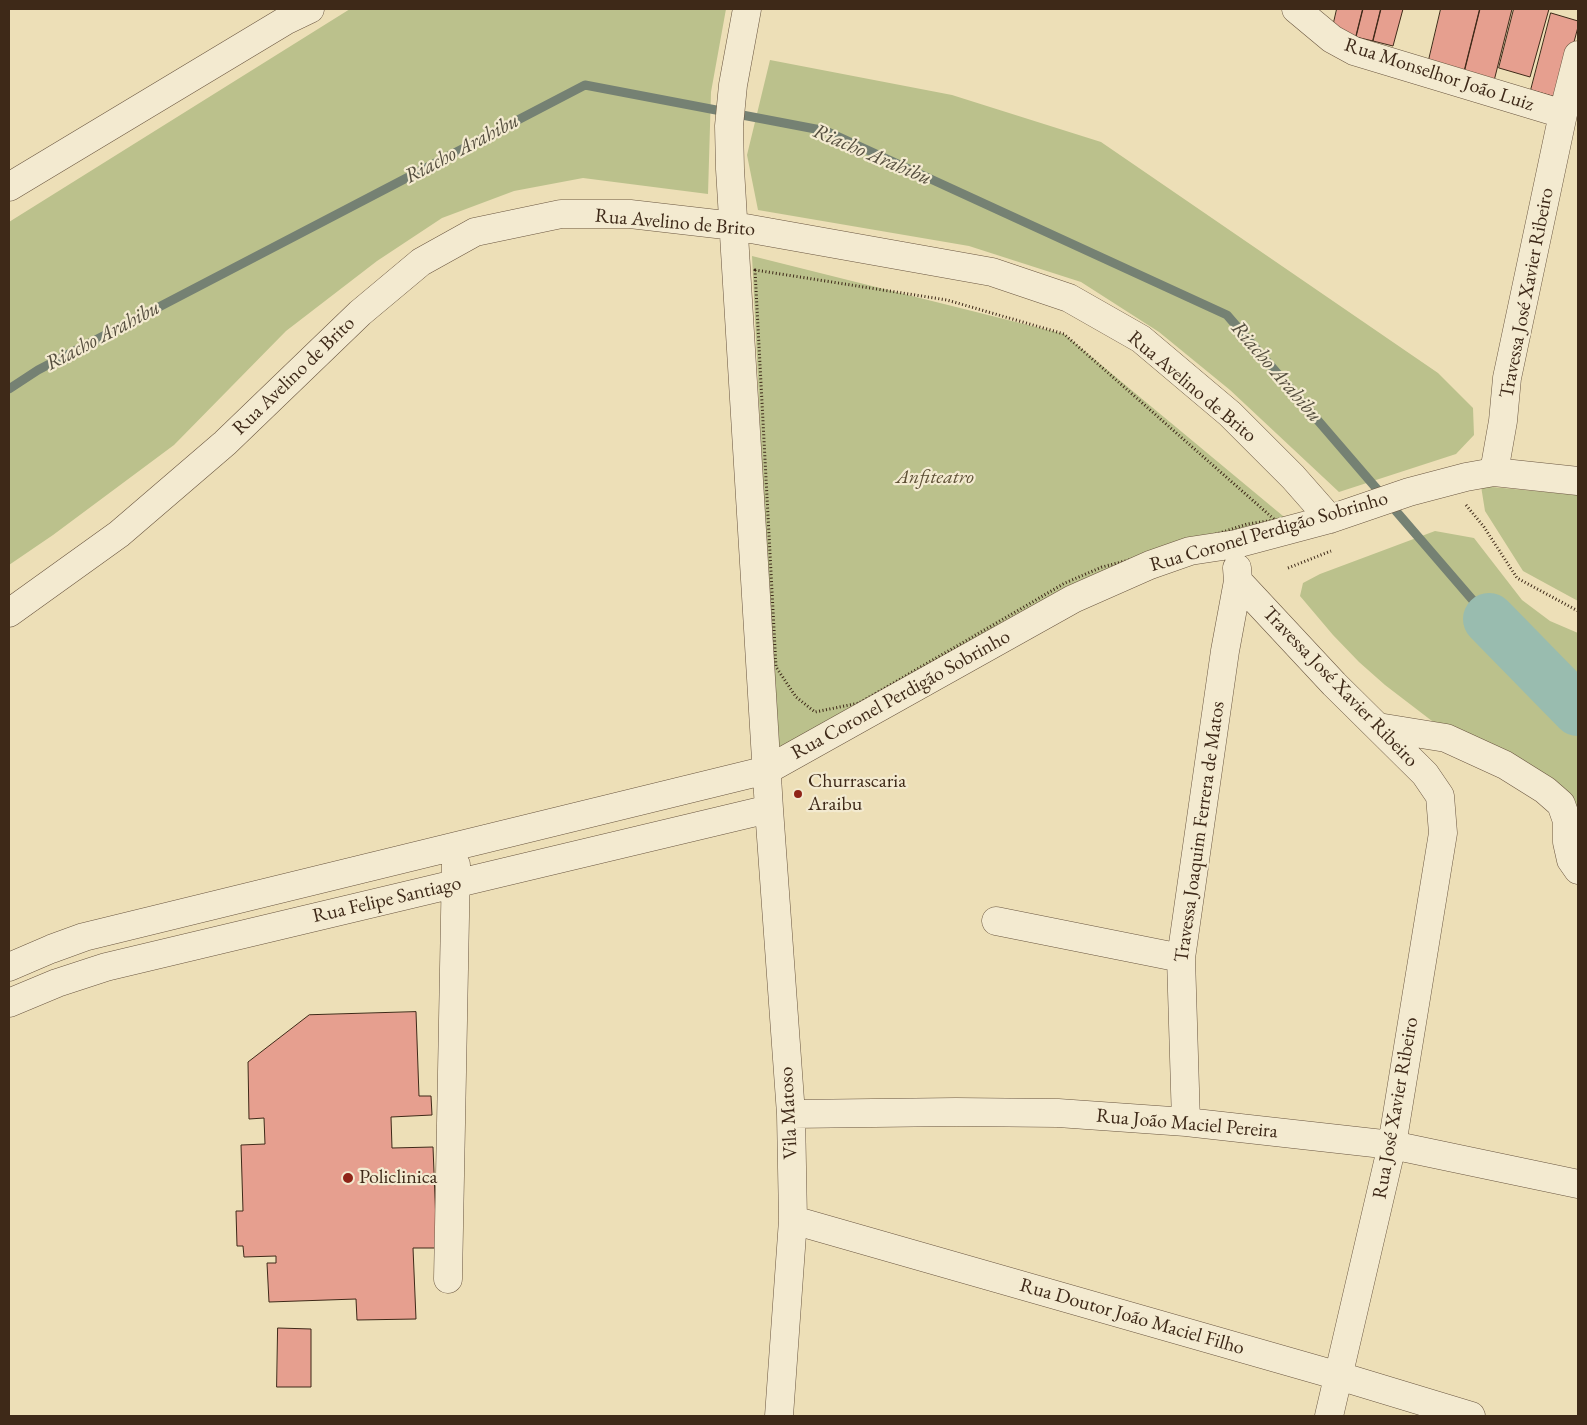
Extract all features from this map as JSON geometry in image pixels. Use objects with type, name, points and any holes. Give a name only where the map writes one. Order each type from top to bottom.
[{"type":"street","points":[[9,187],[291,15],[310,9]]},
{"type":"street","name":"Vila Matoso","points":[[747,9],[733,85],[729,126],[767,770],[791,1114],[793,1220],[779,1416]]},
{"type":"street","name":"Rua Monselhor João Luiz","points":[[1296,9],[1332,39],[1354,52],[1563,114]]},
{"type":"street","name":"Travessa José Xavier Ribeiro","points":[[1494,472],[1503,421],[1507,378],[1563,114],[1578,55]]},
{"type":"street","name":"Rua Avelino de Brito","points":[[9,613],[119,534],[225,444],[360,313],[421,262],[475,232],[562,214],[630,214],[734,226],[992,272],[1069,298],[1141,339],[1223,408],[1293,477],[1330,519]]},
{"type":"street","name":"Rua Coronel Perdigão Sobrinho","points":[[767,770],[1073,599],[1150,564],[1190,551],[1236,544],[1330,519],[1409,492],[1466,477],[1494,472],[1578,481]]},
{"type":"street","name":"Travessa Joaquim Ferrera de Matos","points":[[1186,1122],[1181,958],[1225,651],[1238,581],[1236,544]]},
{"type":"street","name":"Travessa José Xavier Ribeiro","points":[[1238,581],[1334,684],[1425,774],[1440,796]]},
{"type":"street","points":[[1378,728],[1446,738],[1505,765],[1545,790],[1561,804],[1567,821],[1567,842],[1571,860],[1578,870]]},
{"type":"street","name":"Rua Felipe Santiago","points":[[9,967],[84,937],[767,770]]},
{"type":"street","name":"Rua José Xavier Ribeiro","points":[[1329,1416],[1392,1145],[1443,832],[1440,796]]},
{"type":"street","name":"Rua Felipe Santiago","points":[[9,1003],[57,983],[106,967],[770,809]]},
{"type":"street","points":[[448,1279],[456,846]]},
{"type":"street","points":[[260,894],[269,928]]},
{"type":"street","points":[[996,921],[1181,958]]},
{"type":"street","name":"Rua João Maciel Pereira","points":[[791,1114],[1058,1113],[1186,1122],[1392,1145],[1578,1184]]},
{"type":"street","name":"Rua Doutor João Maciel Filho","points":[[793,1220],[1339,1376],[1471,1416]]},
{"type":"path","points":[[755,270],[947,300],[1064,334],[1276,520],[1247,524],[1168,550],[1102,567],[1066,584],[859,703],[815,712],[796,697],[776,667],[755,270]]},
{"type":"path","points":[[1465,504],[1484,527],[1517,578],[1578,611]]},
{"type":"path","points":[[1288,568],[1334,550]]},
{"type":"green space","points":[[350,9],[726,9],[711,92],[708,194],[583,178],[514,191],[442,218],[377,261],[286,331],[174,445],[53,535],[9,565],[9,222]]},
{"type":"green space","points":[[770,60],[952,95],[1101,142],[1438,373],[1473,408],[1474,435],[1456,454],[1339,492],[1230,390],[1159,332],[1081,282],[969,246],[758,210],[747,155]]},
{"type":"green space","name":"Anfiteatro","points":[[752,256],[1064,334],[1289,521],[1167,550],[776,755]]},
{"type":"green space","points":[[1481,486],[1578,495],[1578,601],[1523,571],[1485,511]]},
{"type":"green space","points":[[1435,531],[1474,538],[1522,600],[1550,621],[1578,633],[1578,839],[1575,802],[1551,777],[1432,721],[1385,685],[1359,662],[1300,596],[1303,583],[1320,574]]},
{"type":"building","points":[[1337,9],[1363,9],[1356,37],[1332,31]]},
{"type":"building","points":[[1363,9],[1381,9],[1373,41],[1356,37]]},
{"type":"building","points":[[1381,9],[1403,9],[1393,46],[1373,41]]},
{"type":"building","points":[[1441,9],[1480,9],[1464,73],[1428,64]]},
{"type":"building","points":[[1480,9],[1512,9],[1494,81],[1464,73]]},
{"type":"building","points":[[1514,9],[1549,9],[1530,77],[1499,68]]},
{"type":"building","points":[[1551,13],[1578,21],[1559,98],[1531,90]]},
{"type":"building","points":[[416,1012],[419,1096],[431,1096],[432,1115],[391,1117],[392,1148],[433,1147],[437,1248],[413,1248],[416,1319],[357,1320],[356,1299],[269,1302],[267,1263],[276,1263],[276,1256],[244,1257],[243,1246],[237,1246],[236,1211],[243,1211],[241,1145],[265,1144],[264,1118],[249,1119],[248,1062],[309,1015]]},
{"type":"building","points":[[278,1328],[311,1329],[311,1387],[277,1387]]},
{"type":"waterway","name":"Riacho Arahibu","points":[[9,389],[38,370],[585,85],[826,131],[1227,315],[1489,619]]},
{"type":"waterway","name":"Riacho Arahibu","points":[[1489,619],[1578,710]]},
{"type":"place","name":"Churrascaria Araibu","points":[[798,794]]},
{"type":"place","name":"Policlinica","points":[[348,1178]]}]
